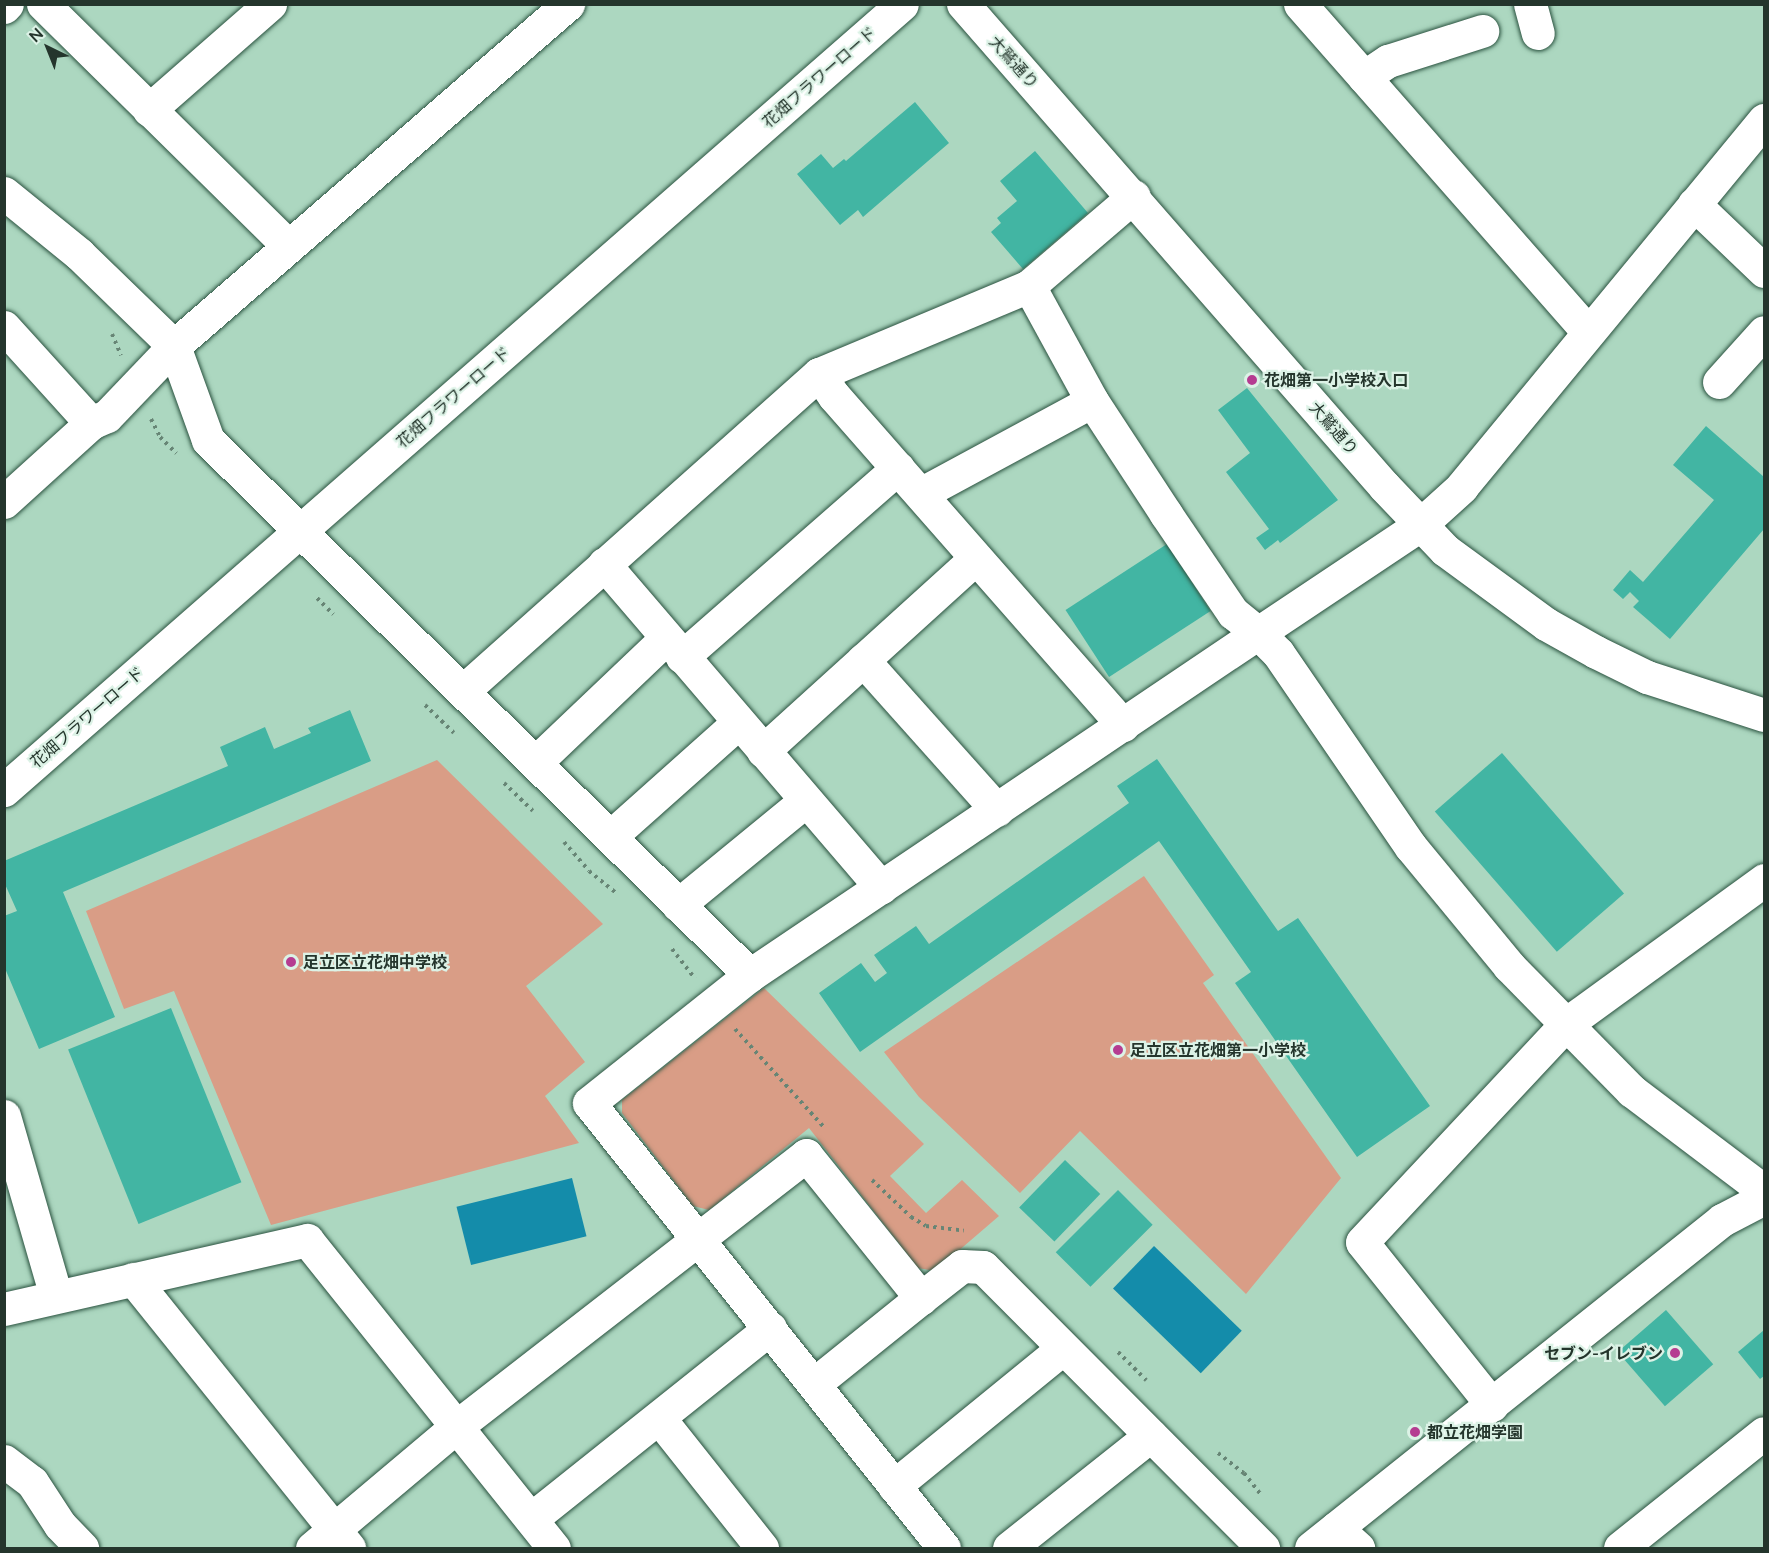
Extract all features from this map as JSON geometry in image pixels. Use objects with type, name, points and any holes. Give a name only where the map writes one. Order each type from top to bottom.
[{"type":"street","points":[[43,4],[288,246]]},
{"type":"street","points":[[149,110],[270,4]]},
{"type":"street","points":[[4,502],[92,423],[107,416],[174,346],[568,4]]},
{"type":"street","name":"花畑フラワーロード","points":[[4,790],[902,4]]},
{"type":"street","name":"大鷲通り","points":[[963,4],[1134,196],[1420,525],[1497,591],[1596,652],[1647,677],[1764,716]]},
{"type":"street","points":[[1300,4],[1588,332]]},
{"type":"street","points":[[1364,77],[1388,61],[1482,31]]},
{"type":"street","points":[[944,1548],[589,1103],[750,975],[1420,525],[1462,487],[1764,120]]},
{"type":"street","points":[[4,193],[79,254],[174,346],[208,440],[464,690],[750,975]]},
{"type":"street","points":[[464,690],[819,374],[1029,286],[1134,196]]},
{"type":"street","points":[[1694,204],[1764,271]]},
{"type":"street","points":[[1029,286],[1092,401],[1233,613],[1278,653],[1412,847],[1461,911],[1632,1091],[1764,1191]]},
{"type":"street","points":[[4,327],[92,423]]},
{"type":"street","points":[[1719,382],[1764,332]]},
{"type":"street","points":[[819,374],[834,396],[922,493],[975,559],[1123,725]]},
{"type":"street","points":[[922,493],[1092,401]]},
{"type":"street","points":[[536,762],[674,647],[898,468]]},
{"type":"street","points":[[763,751],[975,559]]},
{"type":"street","points":[[604,564],[881,887]]},
{"type":"street","points":[[863,660],[997,810]]},
{"type":"street","points":[[611,836],[738,723]]},
{"type":"street","points":[[678,905],[805,801]]},
{"type":"street","points":[[1492,1405],[1362,1242],[1566,1024],[1764,880]]},
{"type":"street","points":[[4,1116],[56,1296]]},
{"type":"street","points":[[133,1280],[332,1542],[457,1426],[806,1155],[921,1298]]},
{"type":"street","points":[[1311,1548],[1347,1538],[1492,1405],[1722,1220],[1764,1198]]},
{"type":"street","points":[[4,1309],[307,1240],[554,1548]]},
{"type":"street","points":[[814,1384],[962,1266],[983,1267],[1263,1548]]},
{"type":"street","points":[[531,1519],[770,1328]]},
{"type":"street","points":[[894,1486],[1063,1348]]},
{"type":"street","points":[[658,1418],[762,1548]]},
{"type":"street","points":[[1620,1548],[1764,1433]]},
{"type":"street","points":[[1009,1548],[1151,1435]]},
{"type":"street","points":[[4,1461],[32,1482],[60,1525],[82,1548]]},
{"type":"path","points":[[313,595],[336,616]]},
{"type":"path","points":[[422,701],[462,740]]},
{"type":"path","points":[[501,779],[521,802],[541,817]]},
{"type":"path","points":[[562,840],[589,871],[624,899]]},
{"type":"path","points":[[670,946],[715,1002],[825,1128]]},
{"type":"path","points":[[864,1170],[911,1218],[926,1226],[968,1231]]},
{"type":"path","points":[[1111,1348],[1148,1383]]},
{"type":"path","points":[[1210,1448],[1244,1473],[1264,1501]]},
{"type":"shaded area","points":[[437,760],[603,924],[526,986],[585,1062],[545,1096],[579,1143],[271,1225],[174,991],[124,1009],[86,911]]},
{"type":"shaded area","points":[[1144,876],[1214,975],[1203,983],[1341,1178],[1246,1294],[1080,1131],[1020,1193],[919,1097],[884,1052]]},
{"type":"shaded area","points":[[764,988],[924,1144],[890,1176],[926,1213],[962,1180],[999,1216],[935,1271],[918,1268],[809,1128],[709,1210],[693,1206],[622,1113],[622,1100]]},
{"type":"water","points":[[572,1178],[587,1236],[471,1265],[457,1207]]},
{"type":"water","points":[[1154,1246],[1242,1331],[1201,1373],[1113,1288]]},
{"type":"building","points":[[915,102],[949,143],[863,217],[858,210],[840,225],[797,174],[821,154],[833,168],[844,159],[846,161]]},
{"type":"building","points":[[1035,151],[1088,213],[1023,269],[991,232],[1001,223],[997,218],[1017,201],[1000,181]]},
{"type":"building","points":[[1247,388],[1338,500],[1280,543],[1278,540],[1265,550],[1256,538],[1269,529],[1226,472],[1250,453],[1218,410]]},
{"type":"building","points":[[1706,426],[1764,477],[1764,529],[1670,639],[1633,607],[1639,601],[1630,592],[1623,599],[1613,590],[1630,570],[1643,582],[1714,500],[1673,465]]},
{"type":"building","points":[[1167,544],[1211,611],[1109,677],[1066,610]]},
{"type":"building","points":[[350,710],[371,761],[63,892],[115,1017],[39,1049],[4,966],[4,916],[17,911],[4,882],[4,861],[228,766],[220,747],[265,727],[274,749],[311,733],[308,728]]},
{"type":"building","points":[[1502,753],[1624,893],[1557,952],[1435,811]]},
{"type":"building","points":[[1157,759],[1278,931],[1298,918],[1430,1106],[1357,1157],[1235,983],[1251,972],[1159,841],[860,1052],[819,993],[861,963],[875,982],[887,973],[874,955],[916,926],[929,944],[1129,803],[1117,786]]},
{"type":"building","points":[[171,1008],[241,1182],[139,1224],[68,1050]]},
{"type":"building","points":[[1065,1160],[1100,1194],[1054,1242],[1019,1207]]},
{"type":"building","points":[[1118,1190],[1153,1225],[1090,1287],[1056,1252]]},
{"type":"building","points":[[1666,1310],[1713,1364],[1665,1406],[1618,1352]]},
{"type":"building","points":[[1764,1330],[1764,1376],[1760,1379],[1738,1352]]},
{"type":"place","name":"花畑第一小学校入口","points":[[1252,380]]},
{"type":"place","name":"足立区立花畑中学校","points":[[291,962]]},
{"type":"place","name":"足立区立花畑第一小学校","points":[[1118,1050]]},
{"type":"place","name":"セブン-イレブン","points":[[1675,1353]]},
{"type":"place","name":"都立花畑学園","points":[[1415,1432]]}]
